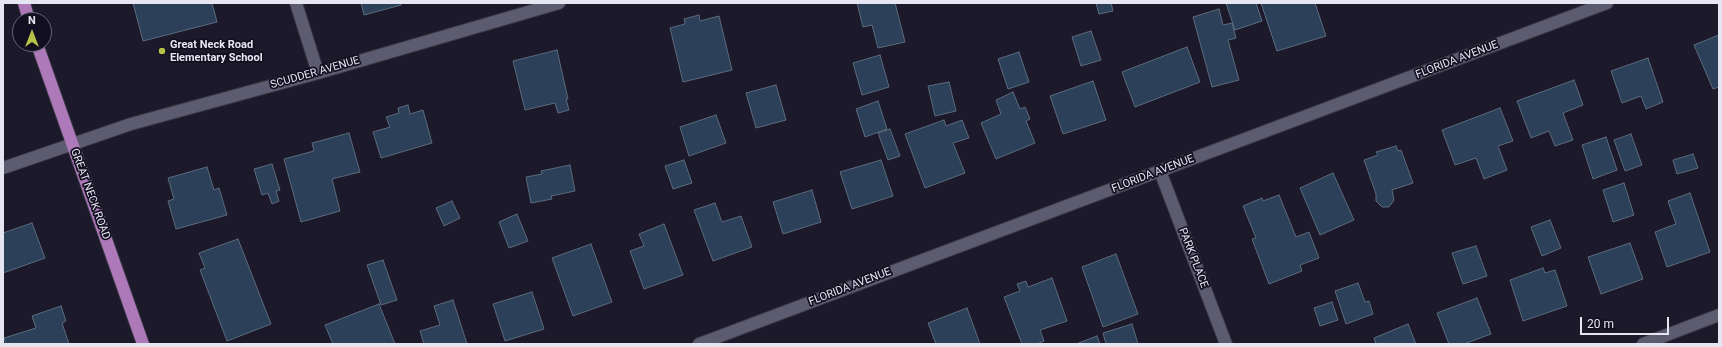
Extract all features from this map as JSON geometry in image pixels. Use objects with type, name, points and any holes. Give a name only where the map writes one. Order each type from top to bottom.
[{"type":"main road","name":"GREAT NECK ROAD","points":[[40,52],[143,344]]},
{"type":"street","points":[[296,3],[318,73]]},
{"type":"street","name":"SCUDDER AVENUE","points":[[3,168],[131,124],[318,73],[559,3]]},
{"type":"street","name":"FLORIDA AVENUE","points":[[699,344],[1607,3]]},
{"type":"street","name":"PARK PLACE","points":[[1160,171],[1226,344]]},
{"type":"street","points":[[1643,344],[1719,316]]},
{"type":"building","points":[[133,3],[212,3],[217,22],[143,41]]},
{"type":"building","points":[[361,3],[401,3],[401,5],[364,15]]},
{"type":"building","points":[[857,3],[895,3],[905,42],[878,48],[872,25],[863,27]]},
{"type":"building","points":[[1096,3],[1111,3],[1113,11],[1099,14]]},
{"type":"building","points":[[1226,3],[1256,3],[1262,21],[1235,30]]},
{"type":"building","points":[[1261,3],[1315,3],[1326,36],[1277,51]]},
{"type":"building","points":[[1219,9],[1223,25],[1232,23],[1236,38],[1228,40],[1239,80],[1212,87],[1193,17]]},
{"type":"building","points":[[699,15],[700,21],[719,16],[732,70],[683,82],[670,28],[685,24],[684,19]]},
{"type":"building","points":[[1091,31],[1101,60],[1081,66],[1072,37]]},
{"type":"building","points":[[1719,35],[1719,87],[1713,89],[1694,45]]},
{"type":"building","points":[[1187,47],[1200,82],[1135,107],[1122,72]]},
{"type":"building","points":[[557,50],[569,110],[558,113],[555,103],[525,110],[513,61]]},
{"type":"building","points":[[1019,52],[1029,82],[1008,89],[998,59]]},
{"type":"building","points":[[880,55],[889,87],[862,95],[853,63]]},
{"type":"building","points":[[1648,58],[1663,102],[1646,109],[1641,96],[1622,103],[1611,71]]},
{"type":"building","points":[[1574,80],[1583,105],[1563,113],[1573,140],[1555,146],[1549,131],[1531,138],[1517,101]]},
{"type":"building","points":[[1093,81],[1106,120],[1063,134],[1050,96]]},
{"type":"building","points":[[949,82],[956,111],[935,116],[928,86]]},
{"type":"building","points":[[776,85],[786,120],[756,128],[746,93]]},
{"type":"building","points":[[1013,92],[1020,109],[1025,107],[1030,119],[1026,121],[1035,143],[996,159],[981,123],[1001,114],[996,100]]},
{"type":"building","points":[[878,101],[887,129],[865,137],[856,109]]},
{"type":"building","points":[[408,105],[410,114],[423,110],[432,143],[381,158],[373,132],[390,127],[386,117],[399,113],[398,108]]},
{"type":"building","points":[[1500,108],[1513,141],[1498,146],[1507,170],[1484,179],[1476,158],[1455,165],[1442,130]]},
{"type":"building","points":[[716,115],[726,143],[689,156],[680,127]]},
{"type":"building","points":[[944,120],[946,126],[962,120],[969,138],[953,143],[965,173],[925,188],[905,134]]},
{"type":"building","points":[[890,129],[900,156],[888,160],[878,133]]},
{"type":"building","points":[[349,133],[360,172],[332,179],[340,211],[301,222],[284,159],[314,151],[312,143]]},
{"type":"building","points":[[1631,134],[1642,165],[1625,171],[1614,140]]},
{"type":"building","points":[[1606,137],[1617,170],[1593,179],[1582,145]]},
{"type":"building","points":[[1396,146],[1398,151],[1401,150],[1413,183],[1392,190],[1394,200],[1389,207],[1382,207],[1376,201],[1376,194],[1364,160],[1378,155],[1376,152]]},
{"type":"building","points":[[1693,154],[1698,168],[1677,174],[1673,160]]},
{"type":"building","points":[[684,160],[692,183],[673,189],[665,166]]},
{"type":"building","points":[[881,160],[893,196],[852,209],[840,172]]},
{"type":"building","points":[[272,164],[280,190],[276,191],[279,201],[272,204],[268,193],[262,195],[254,169]]},
{"type":"building","points":[[570,165],[575,191],[551,196],[552,199],[531,203],[526,177],[542,174],[541,171]]},
{"type":"building","points":[[207,167],[214,190],[219,188],[227,215],[176,229],[168,201],[174,199],[168,178]]},
{"type":"building","points":[[1333,173],[1354,220],[1320,235],[1300,188]]},
{"type":"building","points":[[1624,183],[1634,215],[1613,222],[1603,190]]},
{"type":"building","points":[[812,190],[821,222],[783,234],[773,202]]},
{"type":"building","points":[[1690,193],[1710,252],[1667,267],[1655,232],[1676,224],[1668,201]]},
{"type":"building","points":[[1279,195],[1296,237],[1309,232],[1319,258],[1300,265],[1302,271],[1269,284],[1252,239],[1256,238],[1243,206],[1262,198],[1263,201]]},
{"type":"building","points":[[452,201],[460,218],[444,226],[436,208]]},
{"type":"building","points":[[715,203],[722,222],[741,216],[752,247],[713,261],[694,210]]},
{"type":"building","points":[[517,214],[528,241],[509,248],[499,222]]},
{"type":"building","points":[[1550,220],[1561,248],[1542,256],[1531,227]]},
{"type":"building","points":[[32,223],[45,258],[3,273],[3,233]]},
{"type":"building","points":[[664,224],[683,275],[644,289],[630,251],[644,246],[639,234]]},
{"type":"building","points":[[238,239],[271,324],[227,341],[200,270],[205,268],[199,253]]},
{"type":"building","points":[[1630,243],[1643,279],[1601,294],[1588,257]]},
{"type":"building","points":[[591,244],[612,302],[573,316],[552,258]]},
{"type":"building","points":[[1476,246],[1487,276],[1463,284],[1452,253]]},
{"type":"building","points":[[1116,254],[1138,314],[1103,327],[1082,267]]},
{"type":"building","points":[[383,260],[397,300],[381,305],[367,265]]},
{"type":"building","points":[[1543,268],[1545,273],[1555,270],[1567,306],[1523,321],[1510,280]]},
{"type":"building","points":[[1052,278],[1067,321],[1040,330],[1044,341],[1037,344],[1022,344],[1004,297],[1020,291],[1017,284],[1026,281],[1028,287]]},
{"type":"building","points":[[1358,283],[1365,302],[1369,301],[1373,314],[1346,324],[1335,291]]},
{"type":"building","points":[[532,292],[544,329],[505,341],[493,304]]},
{"type":"building","points":[[1477,298],[1491,334],[1464,344],[1449,344],[1437,313]]},
{"type":"building","points":[[453,300],[467,344],[424,344],[420,331],[440,325],[434,306]]},
{"type":"building","points":[[1332,302],[1338,320],[1320,326],[1314,308]]},
{"type":"building","points":[[379,304],[395,344],[333,344],[325,325]]},
{"type":"building","points":[[61,306],[66,321],[62,323],[69,344],[6,344],[4,338],[36,328],[32,316]]},
{"type":"building","points":[[967,308],[980,344],[936,344],[928,323]]},
{"type":"building","points":[[1132,324],[1138,344],[1106,344],[1103,333]]},
{"type":"building","points":[[1408,324],[1416,344],[1376,344],[1374,338]]},
{"type":"building","points":[[1097,336],[1100,344],[1076,344]]},
{"type":"place","name":"Great Neck Road Elementary School","points":[[162,51]]}]
